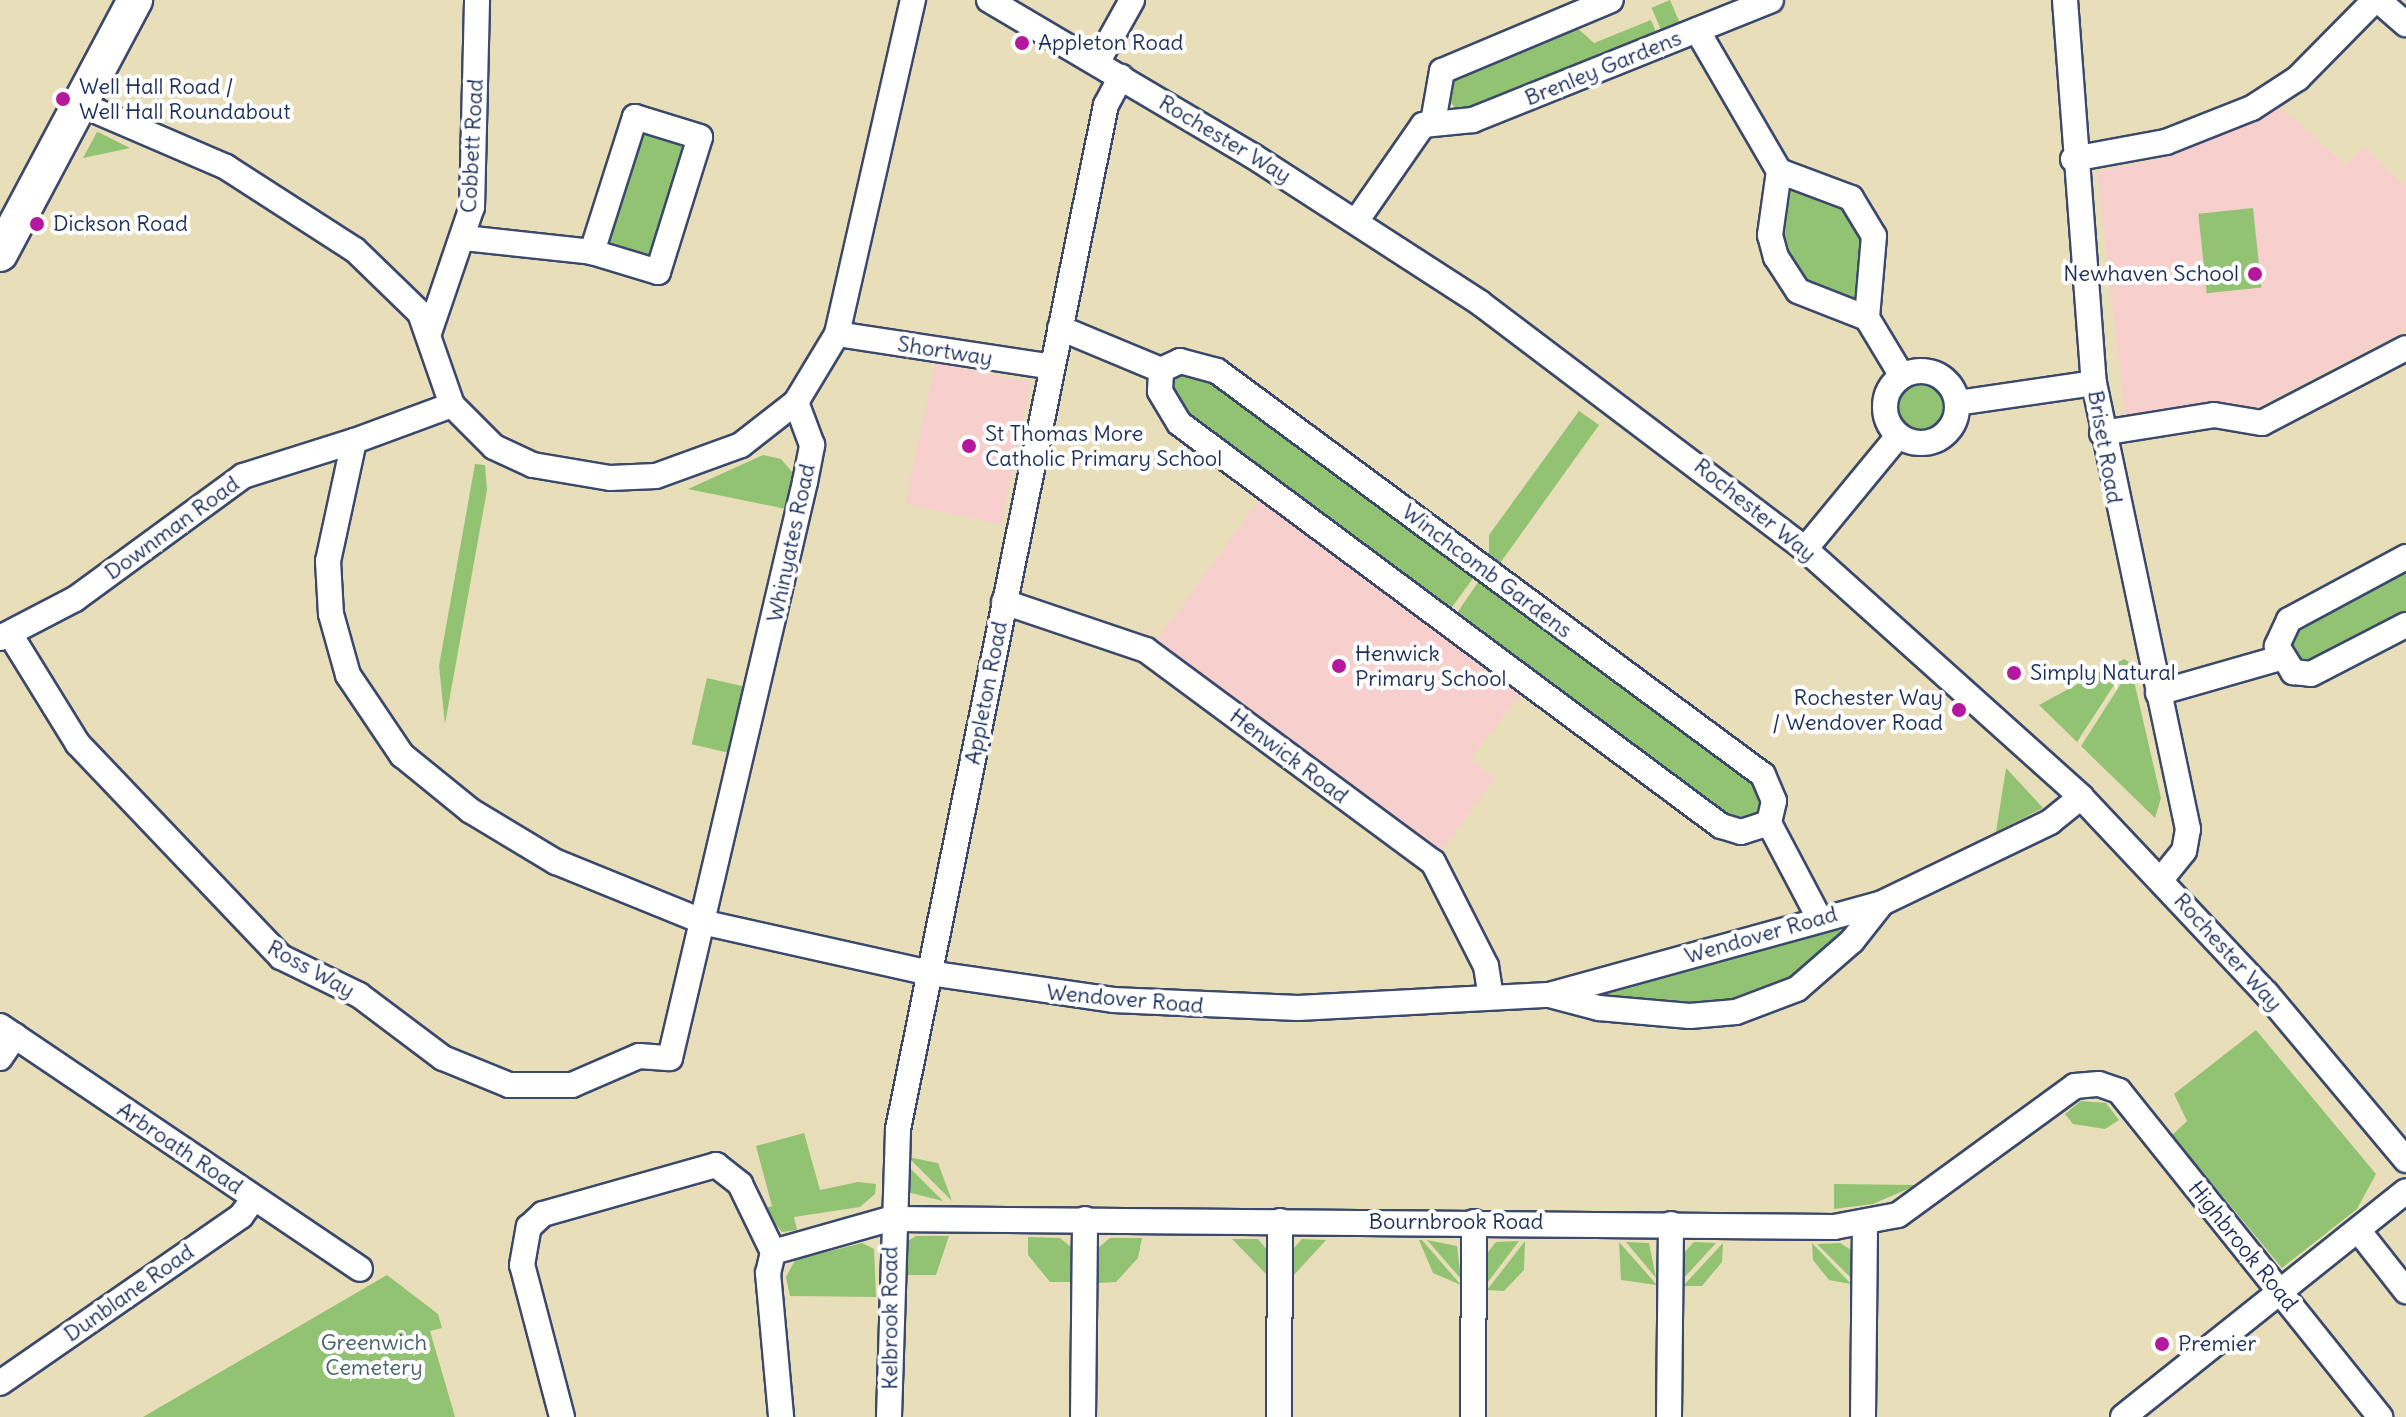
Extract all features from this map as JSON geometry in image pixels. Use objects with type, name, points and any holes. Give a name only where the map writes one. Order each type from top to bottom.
[{"type":"highway","points":[[0,254],[82,105],[135,0]]},
{"type":"street","name":"Cobbett Road","points":[[429,333],[464,238],[475,173],[477,0]]},
{"type":"street","points":[[82,105],[198,153],[314,220],[407,295],[429,333],[452,405],[494,447],[533,465],[610,478],[699,465],[767,428],[796,402],[837,334],[913,0]]},
{"type":"street","name":"Rochester Way","points":[[989,0],[1357,220],[1609,395],[1805,549],[2081,797],[2161,879],[2406,1160]]},
{"type":"street","points":[[1097,63],[1132,0]]},
{"type":"street","points":[[1357,220],[1415,131],[1433,122],[1442,71],[1611,0]]},
{"type":"street","name":"Brenley Gardens","points":[[1433,122],[1473,120],[1771,0]]},
{"type":"street","name":"Briset Road","points":[[2065,0],[2073,159],[2094,383],[2102,433],[2188,829],[2184,851],[2161,879]]},
{"type":"street","points":[[2073,159],[2166,142],[2252,108],[2298,78],[2376,0],[2406,24]]},
{"type":"street","points":[[1697,30],[1779,171],[1770,235],[1776,257],[1798,291],[1867,318],[1902,376]]},
{"type":"street","name":"Appleton Road","points":[[890,1219],[898,1129],[1004,602],[1106,105],[1121,77]]},
{"type":"street","points":[[464,238],[592,252],[658,272],[700,137],[635,117],[592,252]]},
{"type":"street","points":[[1779,171],[1851,198],[1868,225],[1877,243],[1867,318]]},
{"type":"street","name":"Winchcomb Gardens","points":[[1060,328],[1161,370],[1180,361],[1217,371],[1763,775],[1774,801],[1769,823],[1819,918]]},
{"type":"street","name":"Shortway","points":[[837,334],[1052,367]]},
{"type":"street","points":[[2102,433],[2214,415],[2262,423],[2406,348]]},
{"type":"street","points":[[1161,370],[1165,407],[1263,486],[1721,826],[1741,832],[1769,823]]},
{"type":"street","points":[[1902,376],[1937,375],[1957,403]]},
{"type":"street","points":[[1898,436],[1885,405],[1902,376]]},
{"type":"street","points":[[1957,403],[2094,383]]},
{"type":"street","name":"Whinyates Road","points":[[677,1051],[812,445],[796,402]]},
{"type":"street","points":[[1898,436],[1933,441],[1951,426],[1957,403]]},
{"type":"street","name":"Downman Road","points":[[5,636],[75,599],[243,476],[354,441],[452,405]]},
{"type":"street","points":[[1805,549],[1898,436]]},
{"type":"street","name":"Wendover Road","points":[[354,441],[352,475],[331,537],[328,589],[348,675],[382,731],[437,785],[510,837],[594,880],[706,923],[929,973],[1204,1006],[1549,995],[1882,903],[2050,822],[2081,797]]},
{"type":"street","points":[[2406,557],[2289,620],[2279,631],[2280,658],[2293,672],[2311,674],[2406,625]]},
{"type":"street","name":"Henwick Road","points":[[1004,602],[1146,650],[1433,862],[1486,966],[1491,997]]},
{"type":"street","name":"Ross Way","points":[[5,636],[41,696],[78,744],[281,957],[359,995],[443,1058],[509,1085],[572,1085],[628,1059],[661,1060],[677,1051]]},
{"type":"street","points":[[2158,693],[2280,658]]},
{"type":"street","name":"Wendover Road","points":[[1549,995],[1599,1008],[1736,1012],[1797,989],[1827,966],[1882,903]]},
{"type":"street","points":[[0,1058],[7,1031]]},
{"type":"street","name":"Arbroath Road","points":[[7,1031],[360,1269]]},
{"type":"street","name":"Bournbrook Road","points":[[773,1252],[890,1219],[1865,1223],[1933,1196],[2075,1086],[2099,1084]]},
{"type":"street","name":"Highbrook Road","points":[[2099,1084],[2119,1091],[2380,1417]]},
{"type":"street","points":[[562,1417],[522,1265],[529,1227],[543,1214],[716,1165],[740,1184],[773,1252],[768,1273],[781,1417]]},
{"type":"street","points":[[2123,1417],[2281,1294],[2406,1191]]},
{"type":"street","name":"Dunblane Road","points":[[0,1383],[241,1216],[254,1198]]},
{"type":"street","name":"Kelbrook Road","points":[[889,1417],[890,1219]]},
{"type":"street","points":[[1083,1417],[1085,1219]]},
{"type":"street","points":[[1279,1417],[1280,1221]]},
{"type":"street","points":[[1473,1417],[1474,1222]]},
{"type":"street","points":[[1863,1417],[1865,1223]]},
{"type":"street","points":[[1669,1417],[1671,1224]]},
{"type":"street","points":[[2358,1230],[2406,1291]]},
{"type":"shaded area","name":"Newhaven School","points":[[2280,107],[2345,165],[2363,147],[2406,186],[2406,330],[2252,410],[2206,402],[2125,416],[2097,172],[2174,155]]},
{"type":"shaded area","name":"St Thomas More Catholic Primary School","points":[[935,362],[1031,382],[1001,524],[905,504]]},
{"type":"shaded area","name":"Henwick Primary School","points":[[1261,497],[1522,691],[1471,759],[1495,778],[1441,851],[1156,641]]},
{"type":"green space","points":[[1670,0],[1682,28],[1663,35],[1652,8]]},
{"type":"green space","points":[[1651,20],[1658,37],[1599,53],[1594,63],[1461,113],[1446,98],[1450,77],[1574,25],[1594,43]]},
{"type":"green space","points":[[646,129],[683,143],[687,151],[657,250],[646,261],[605,248],[638,133]]},
{"type":"green space","points":[[97,132],[100,133],[130,148],[83,158]]},
{"type":"green space","points":[[1789,186],[1839,201],[1867,240],[1856,300],[1805,286],[1777,238]]},
{"type":"green space","points":[[2253,208],[2261,288],[2207,293],[2198,214]]},
{"type":"green space","points":[[1179,371],[1200,371],[1468,564],[1464,570],[1474,577],[1447,614],[1187,420],[1169,395]]},
{"type":"green space","points":[[1921,380],[1940,388],[1948,407],[1940,426],[1921,434],[1902,426],[1894,407],[1902,388]]},
{"type":"green space","points":[[1579,411],[1599,425],[1498,566],[1489,559],[1489,535]]},
{"type":"green space","points":[[763,455],[781,459],[793,473],[786,509],[688,489]]},
{"type":"green space","points":[[475,464],[485,465],[487,490],[445,724],[439,666]]},
{"type":"green space","points":[[2406,567],[2406,618],[2319,664],[2295,661],[2290,631]]},
{"type":"green space","points":[[1483,575],[1764,785],[1760,816],[1740,826],[1462,624],[1457,613]]},
{"type":"green space","points":[[2124,659],[2129,662],[2077,742],[2039,705]]},
{"type":"green space","points":[[2131,668],[2161,798],[2155,818],[2081,746]]},
{"type":"green space","points":[[707,678],[747,687],[732,753],[692,744]]},
{"type":"green space","points":[[2006,768],[2043,808],[1996,832]]},
{"type":"green space","points":[[1833,922],[1844,935],[1803,976],[1716,1008],[1604,998],[1602,990]]},
{"type":"green space","points":[[2256,1030],[2376,1174],[2357,1209],[2282,1268],[2172,1135],[2187,1121],[2174,1094]]},
{"type":"green space","points":[[2081,1101],[2106,1103],[2119,1120],[2105,1129],[2073,1124],[2065,1114]]},
{"type":"green space","points":[[804,1133],[820,1190],[858,1182],[876,1184],[875,1194],[860,1207],[794,1217],[797,1230],[782,1232],[763,1209],[772,1206],[756,1146]]},
{"type":"green space","points":[[908,1157],[938,1163],[952,1201]]},
{"type":"green space","points":[[907,1165],[943,1201],[907,1192]]},
{"type":"green space","points":[[1834,1184],[1917,1185],[1873,1204],[1834,1209]]},
{"type":"green space","points":[[916,1236],[949,1236],[936,1275],[903,1275],[903,1244]]},
{"type":"green space","points":[[1028,1237],[1060,1238],[1071,1247],[1071,1282],[1050,1282],[1028,1255]]},
{"type":"green space","points":[[1110,1238],[1142,1238],[1138,1258],[1116,1282],[1098,1283],[1098,1248]]},
{"type":"green space","points":[[1232,1239],[1258,1239],[1267,1250],[1266,1274]]},
{"type":"green space","points":[[1302,1239],[1326,1240],[1293,1276],[1293,1249]]},
{"type":"green space","points":[[1419,1240],[1422,1240],[1461,1285],[1433,1273]]},
{"type":"green space","points":[[1427,1240],[1457,1246],[1461,1279]]},
{"type":"green space","points":[[1519,1241],[1488,1282],[1488,1252],[1496,1242]]},
{"type":"green space","points":[[1525,1241],[1524,1270],[1504,1291],[1487,1290]]},
{"type":"green space","points":[[1619,1242],[1657,1285],[1621,1280]]},
{"type":"green space","points":[[1626,1242],[1649,1243],[1656,1278]]},
{"type":"green space","points":[[1694,1242],[1716,1243],[1683,1279],[1683,1254]]},
{"type":"green space","points":[[862,1243],[874,1249],[876,1297],[790,1296],[786,1277],[795,1260]]},
{"type":"green space","points":[[1723,1243],[1722,1262],[1702,1286],[1683,1286]]},
{"type":"green space","points":[[1812,1243],[1851,1284],[1829,1280],[1813,1260]]},
{"type":"green space","points":[[1840,1243],[1851,1250],[1852,1279],[1817,1244]]},
{"type":"green space","name":"Greenwich Cemetery","points":[[387,1275],[438,1314],[442,1328],[430,1331],[455,1417],[143,1417]]},
{"type":"place","name":"Appleton Road","points":[[1022,43]]},
{"type":"place","name":"Well Hall Road / Well Hall Roundabout","points":[[63,99]]},
{"type":"place","name":"Dickson Road","points":[[37,224]]},
{"type":"place","name":"Newhaven School","points":[[2255,274]]},
{"type":"place","name":"St Thomas More Catholic Primary School","points":[[969,446]]},
{"type":"place","name":"Henwick Primary School","points":[[1339,666]]},
{"type":"place","name":"Simply Natural","points":[[2014,673]]},
{"type":"place","name":"Rochester Way / Wendover Road","points":[[1959,710]]},
{"type":"place","name":"Premier","points":[[2162,1344]]}]
